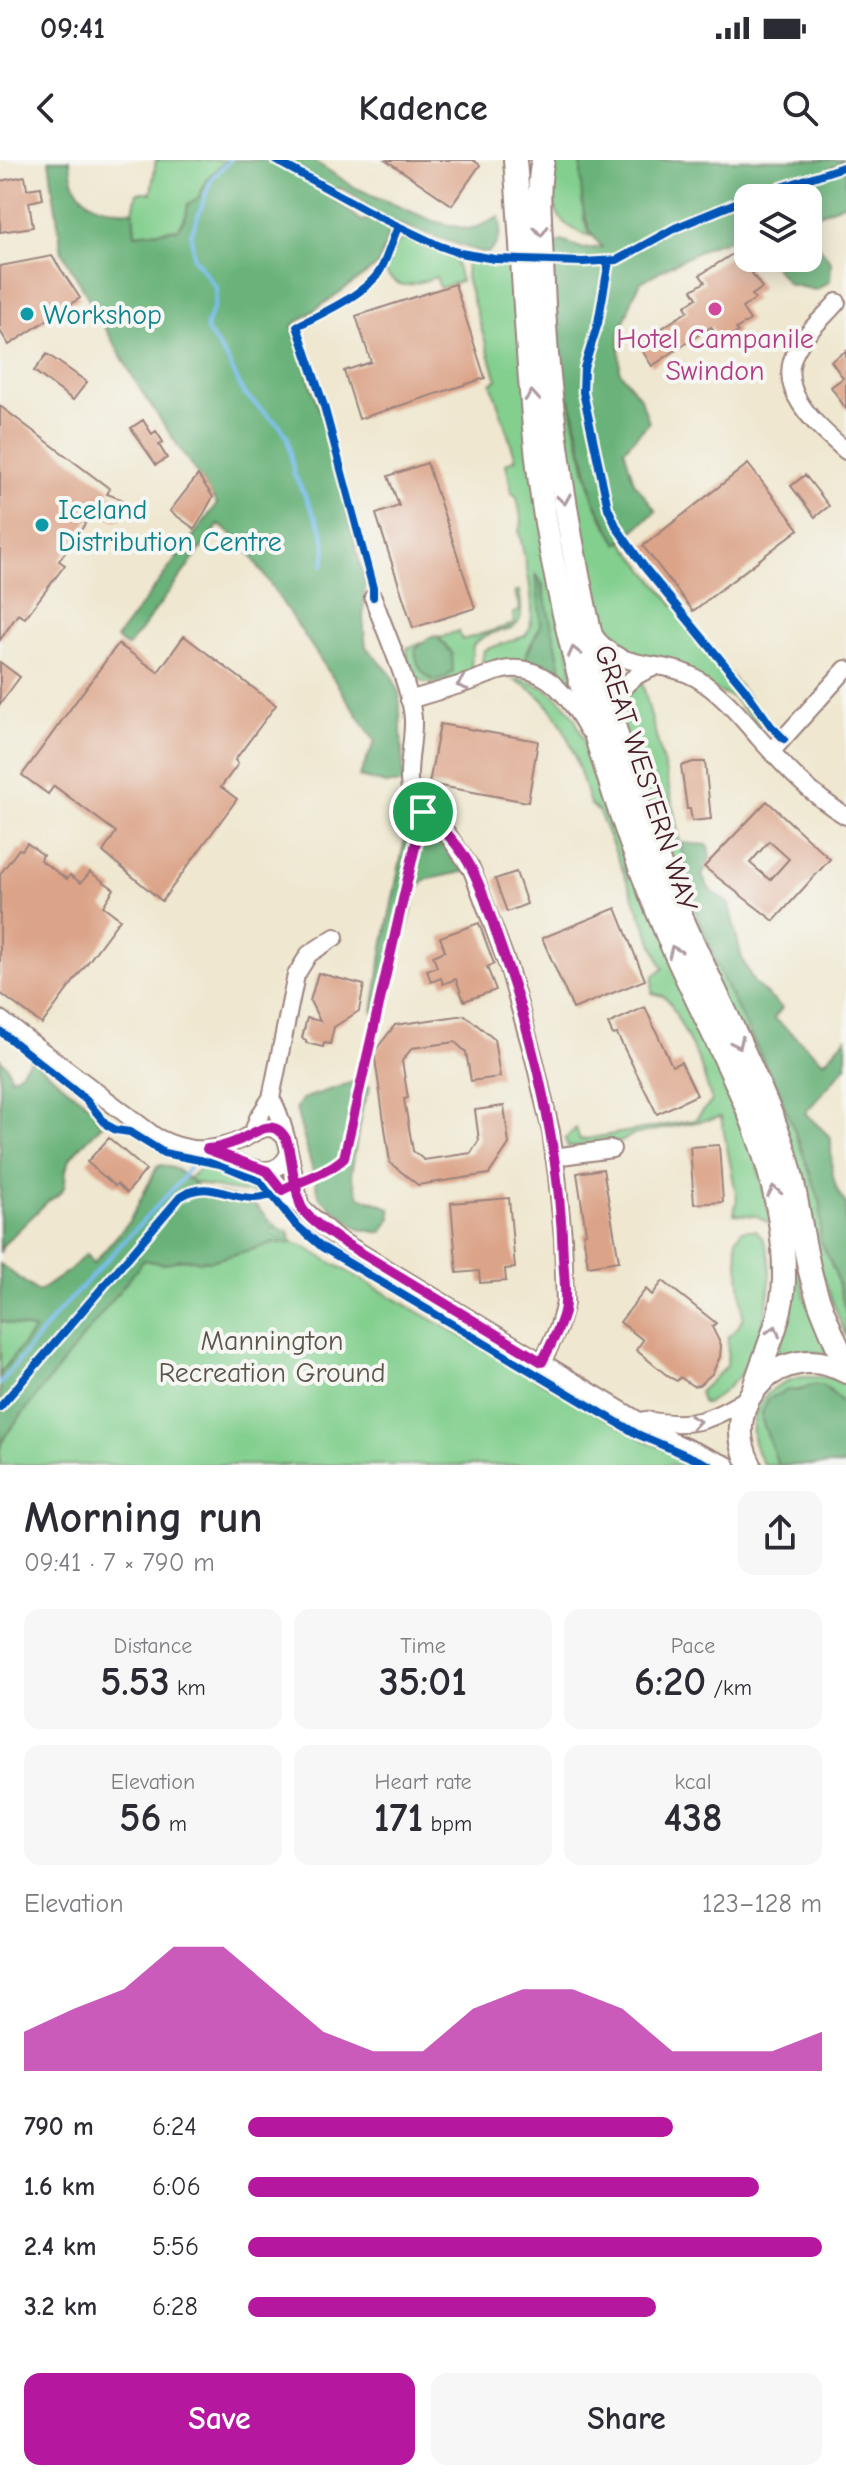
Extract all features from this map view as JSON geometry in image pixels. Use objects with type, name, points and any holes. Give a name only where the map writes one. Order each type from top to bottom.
[{"type":"main road","name":"GREAT WESTERN WAY","points":[[515,160],[539,476],[565,619],[604,761],[653,902],[751,1113],[771,1175],[783,1251],[783,1295],[775,1331],[744,1409],[741,1429],[743,1449],[750,1465]]},
{"type":"main road","name":"GREAT WESTERN WAY","points":[[543,160],[539,208],[550,389],[569,527],[589,628],[640,808],[666,880],[780,1135],[795,1189],[816,1294],[846,1370]]},
{"type":"main road","points":[[751,1394],[772,1372],[797,1362],[821,1362],[846,1370]]},
{"type":"street","points":[[837,302],[796,350],[792,377],[801,408],[846,451]]},
{"type":"street","points":[[373,597],[413,720],[409,778],[412,799],[457,845],[472,870],[517,995],[530,1041],[554,1157],[563,1238],[564,1310],[542,1362]]},
{"type":"street","points":[[589,628],[603,647],[618,657],[686,674],[705,684],[728,703],[817,798],[846,816]]},
{"type":"street","points":[[610,709],[621,687],[629,679],[654,667]]},
{"type":"street","points":[[409,700],[498,671],[518,669],[531,672],[565,694],[604,761]]},
{"type":"street","points":[[772,751],[846,669]]},
{"type":"street","points":[[335,937],[309,954],[296,975],[271,1098],[244,1149],[245,1156],[338,1239],[674,1442],[727,1465]]},
{"type":"street","points":[[0,1019],[156,1137],[187,1149],[207,1149],[251,1134],[259,1128],[272,1128],[283,1135]]},
{"type":"street","points":[[271,1098],[278,1110],[302,1208]]},
{"type":"street","points":[[207,1149],[260,1169],[280,1167],[288,1155]]},
{"type":"street","points":[[554,1157],[612,1149]]},
{"type":"street","points":[[635,1419],[666,1424],[702,1423],[751,1394]]},
{"type":"green space","points":[[49,160],[70,160],[75,186],[88,201],[108,209],[133,211],[135,234],[178,229],[186,216],[188,204],[199,197],[207,179],[227,160],[312,160],[356,188],[433,221],[467,229],[499,217],[499,238],[486,254],[393,222],[378,265],[292,326],[326,431],[365,583],[363,619],[366,647],[391,674],[399,693],[404,784],[386,784],[359,777],[375,741],[242,542],[219,525],[128,647],[116,639],[217,504],[140,389],[62,252]],"holes":[[[340,188],[365,203],[371,219],[362,221],[327,194]]]},
{"type":"green space","points":[[156,160],[227,160],[207,179],[199,197],[188,204],[186,216],[178,229],[135,234],[133,211],[137,193],[151,193]]},
{"type":"green space","points":[[553,160],[581,160],[584,220],[591,236],[568,225],[555,208],[550,186]]},
{"type":"green space","points":[[581,160],[846,160],[828,169],[846,164],[846,203],[822,212],[822,184],[734,184],[734,239],[716,243],[641,282],[619,335],[620,372],[641,399],[649,423],[624,449],[634,482],[656,511],[618,544],[594,500],[573,409],[557,366],[552,245],[562,241],[584,249],[602,247],[585,218]]},
{"type":"green space","points":[[405,239],[454,255],[461,281],[440,288],[436,277],[408,285],[391,279],[385,272],[397,243]]},
{"type":"green space","points":[[822,250],[831,262],[830,281],[816,290],[788,284],[779,272],[822,272]]},
{"type":"green space","points":[[467,260],[512,267],[576,698],[565,684],[486,666],[482,660],[484,650],[525,636],[530,627],[532,601],[519,531],[522,522],[506,463],[516,459],[491,383],[497,380],[466,278]],"holes":[[[537,575],[543,585],[550,627],[562,673],[526,653],[541,625]]]},
{"type":"green space","points":[[557,366],[569,399],[596,506],[605,523],[618,544],[622,541],[745,693],[765,723],[759,726],[732,697],[613,648],[602,623],[580,544]]},
{"type":"green space","points":[[536,574],[543,590],[560,675],[525,659],[541,625]]},
{"type":"green space","points":[[519,591],[521,608],[516,625],[483,637],[473,645],[471,665],[475,672],[440,683],[421,681],[414,674],[407,648],[421,643],[418,646],[452,653],[439,638],[458,631],[462,640],[514,624],[513,613],[520,611],[515,592]]},
{"type":"green space","points":[[437,636],[452,653],[453,671],[439,680],[427,677],[423,672],[415,650],[428,638]]},
{"type":"green space","points":[[641,678],[668,782],[690,894],[725,984],[780,1094],[821,1204],[820,1239],[835,1272],[846,1312],[846,1337],[679,894],[619,717],[620,699]]},
{"type":"green space","points":[[519,679],[552,693],[575,719],[749,1127],[771,1224],[757,1216],[734,1214],[737,1198],[721,1117],[632,1135],[621,1142],[568,1147],[565,1139],[576,1128],[580,1140],[695,1120],[712,1101],[699,1061],[669,1001],[652,993],[653,976],[663,969],[599,812],[590,804],[565,732],[545,702],[514,680]]},
{"type":"green space","points":[[399,798],[435,829],[467,871],[425,880],[417,890],[384,1015],[373,1012],[407,829],[396,803]]},
{"type":"green space","points":[[681,843],[708,845],[710,857],[702,876],[710,890],[729,904],[742,959],[754,983],[782,1008],[774,1018],[824,1062],[846,1038],[846,1066],[805,1113],[831,1138],[834,1181],[846,1203],[846,1313],[835,1272],[820,1239],[821,1204],[780,1094],[725,984],[699,921],[690,894]]},
{"type":"green space","points":[[0,1059],[7,1066],[11,1078],[20,1073],[31,1059],[94,1109],[97,1119],[103,1124],[70,1159],[61,1192],[3,1245],[0,1253]]},
{"type":"green space","points":[[353,1082],[370,1087],[362,1108],[351,1174],[359,1196],[390,1208],[391,1218],[382,1233],[359,1229],[320,1198],[296,1109],[302,1099]]},
{"type":"green space","points":[[161,1165],[176,1169],[195,1184],[196,1194],[225,1195],[253,1204],[272,1223],[288,1231],[293,1243],[275,1243],[210,1261],[181,1259],[165,1264],[144,1260],[5,1436],[0,1448],[0,1374],[34,1330],[0,1321],[0,1264],[38,1292],[71,1269],[86,1254],[93,1264],[129,1222],[157,1167]]},
{"type":"green space","points":[[206,1167],[247,1178],[265,1193],[226,1189],[188,1179]]},
{"type":"green space","points":[[742,1230],[756,1230],[765,1242],[769,1258],[770,1278],[764,1321],[743,1371],[706,1404],[702,1402],[699,1392],[727,1366],[728,1337],[743,1317],[736,1239]]},
{"type":"green space","points":[[791,1237],[795,1238],[805,1298],[828,1353],[803,1351],[773,1361],[792,1300]]},
{"type":"green space","name":"Mannington Recreation Ground","points":[[275,1243],[293,1243],[304,1247],[646,1441],[703,1465],[0,1465],[0,1448],[5,1436],[144,1260],[165,1264],[181,1259],[210,1261]]},
{"type":"green space","points":[[0,1321],[34,1330],[0,1374]]},
{"type":"green space","points":[[802,1377],[825,1377],[846,1382],[846,1411],[836,1396],[817,1384],[786,1390],[762,1420],[778,1465],[764,1465],[753,1436],[757,1410],[774,1389]]},
{"type":"green space","points":[[812,1385],[822,1385],[840,1400],[846,1411],[846,1462],[842,1465],[778,1465],[762,1413],[768,1399],[786,1390],[799,1391]]},
{"type":"building","points":[[386,160],[473,160],[480,165],[452,205]]},
{"type":"building","points":[[25,176],[27,189],[41,187],[43,199],[29,202],[33,227],[0,232],[0,181]]},
{"type":"building","name":"Hotel Campanile Swindon","points":[[734,253],[734,272],[751,272],[762,288],[752,295],[755,299],[742,308],[750,320],[721,343],[711,327],[652,366],[638,344],[688,311],[685,306],[697,298],[692,290],[705,282],[700,275]]},
{"type":"building","name":"Workshop","points":[[52,256],[80,298],[9,345],[0,331],[0,266]]},
{"type":"building","points":[[455,284],[485,378],[359,419],[344,371],[371,362],[356,316]]},
{"type":"building","points":[[846,351],[846,409],[831,387],[843,378],[831,361]]},
{"type":"building","points":[[47,354],[87,382],[73,400],[34,371]]},
{"type":"building","name":"Iceland Distribution Centre","points":[[0,406],[110,489],[107,494],[121,499],[127,508],[123,517],[116,520],[98,506],[59,561],[65,565],[25,618],[18,614],[0,640]]},
{"type":"building","points":[[143,420],[152,434],[156,431],[163,442],[159,445],[167,458],[156,465],[131,428]]},
{"type":"building","points":[[427,463],[475,608],[413,628],[376,514],[399,506],[388,476]]},
{"type":"building","points":[[748,464],[799,529],[693,611],[643,546]]},
{"type":"building","points":[[198,475],[213,497],[195,529],[170,511]]},
{"type":"building","points":[[805,475],[829,506],[815,517],[791,486]]},
{"type":"building","points":[[184,636],[276,705],[235,760],[238,764],[221,787],[237,799],[162,901],[103,852],[116,832],[54,786],[48,794],[22,775],[118,644],[158,672]]},
{"type":"building","points":[[0,662],[20,677],[0,704]]},
{"type":"building","points":[[440,724],[538,741],[528,802],[429,784]]},
{"type":"building","points":[[705,762],[711,819],[692,821],[690,809],[687,809],[681,766]]},
{"type":"building","points":[[767,801],[830,859],[774,921],[704,867]],"holes":[[[769,841],[789,859],[770,880],[750,863]]]},
{"type":"building","points":[[27,843],[43,855],[40,860],[67,879],[70,875],[81,883],[90,872],[114,889],[103,906],[120,919],[42,1024],[0,993],[0,874]]},
{"type":"building","points":[[516,872],[527,904],[507,912],[495,879]]},
{"type":"building","points":[[616,908],[645,980],[573,1009],[542,938]]},
{"type":"building","points":[[479,923],[494,964],[487,967],[496,990],[464,1001],[456,979],[443,984],[441,978],[431,982],[427,970],[437,967],[433,956],[445,951],[440,937]]},
{"type":"building","points":[[318,973],[364,985],[359,1011],[334,1027],[330,1044],[324,1043],[323,1047],[306,1043],[302,1038],[307,1018],[320,1021],[310,1001]]},
{"type":"building","points":[[645,1007],[672,1066],[681,1062],[697,1095],[657,1114],[617,1034],[613,1035],[608,1024]]},
{"type":"building","points":[[465,1015],[494,1039],[500,1077],[471,1081],[466,1052],[455,1042],[412,1048],[402,1061],[408,1098],[404,1099],[413,1151],[424,1160],[471,1153],[479,1140],[475,1110],[504,1106],[509,1144],[489,1174],[418,1185],[390,1163],[374,1052],[395,1025]]},
{"type":"building","points":[[109,1138],[146,1170],[127,1193],[87,1162]]},
{"type":"building","points":[[719,1145],[723,1202],[694,1204],[690,1147]]},
{"type":"building","points":[[603,1169],[619,1261],[588,1266],[577,1173]]},
{"type":"building","points":[[509,1198],[515,1268],[505,1269],[506,1281],[480,1283],[479,1271],[457,1273],[451,1203]]},
{"type":"building","points":[[663,1281],[716,1323],[712,1327],[721,1345],[720,1357],[712,1374],[699,1385],[693,1386],[680,1377],[677,1381],[669,1377],[636,1350],[643,1340],[620,1322],[646,1289],[652,1295]]},
{"type":"waterway","points":[[230,160],[212,178],[191,235],[194,258],[216,288],[207,330],[228,361],[244,394],[281,427],[287,437],[294,474],[322,530],[326,550],[323,565]]},
{"type":"waterway","points":[[0,1384],[54,1317],[181,1180],[192,1163]]},
{"type":"cycle path","points":[[275,160],[381,218],[440,246],[495,259],[617,260],[675,228],[734,204]]},
{"type":"cycle path","points":[[791,184],[846,166]]},
{"type":"cycle path","points":[[373,597],[324,406],[297,326],[343,302],[375,278],[398,227]]},
{"type":"cycle path","points":[[609,261],[598,323],[584,368],[583,392],[608,508],[617,528],[645,568],[784,739]]},
{"type":"cycle path","points":[[0,1407],[180,1197],[208,1189],[244,1197],[263,1197],[296,1185],[337,1165],[344,1158],[423,812]]},
{"type":"cycle path","points":[[0,1031],[86,1100],[107,1125],[130,1132],[164,1153],[220,1164],[261,1181],[295,1224],[322,1247],[637,1434],[709,1465]]},
{"type":"place","name":"Hotel Campanile Swindon","points":[[715,309]]},
{"type":"place","name":"Workshop","points":[[27,314]]},
{"type":"place","name":"Iceland Distribution Centre","points":[[42,525]]},
{"type":"route","points":[[423,812],[344,1158],[337,1165],[319,1172],[295,1183],[282,1190],[267,1171],[207,1149],[236,1142],[259,1128],[278,1131],[287,1141],[288,1155],[295,1182],[295,1183],[297,1191],[302,1208],[321,1226],[542,1362],[558,1329],[565,1303],[563,1238],[549,1121],[517,995],[472,870],[457,845],[423,812]]}]
